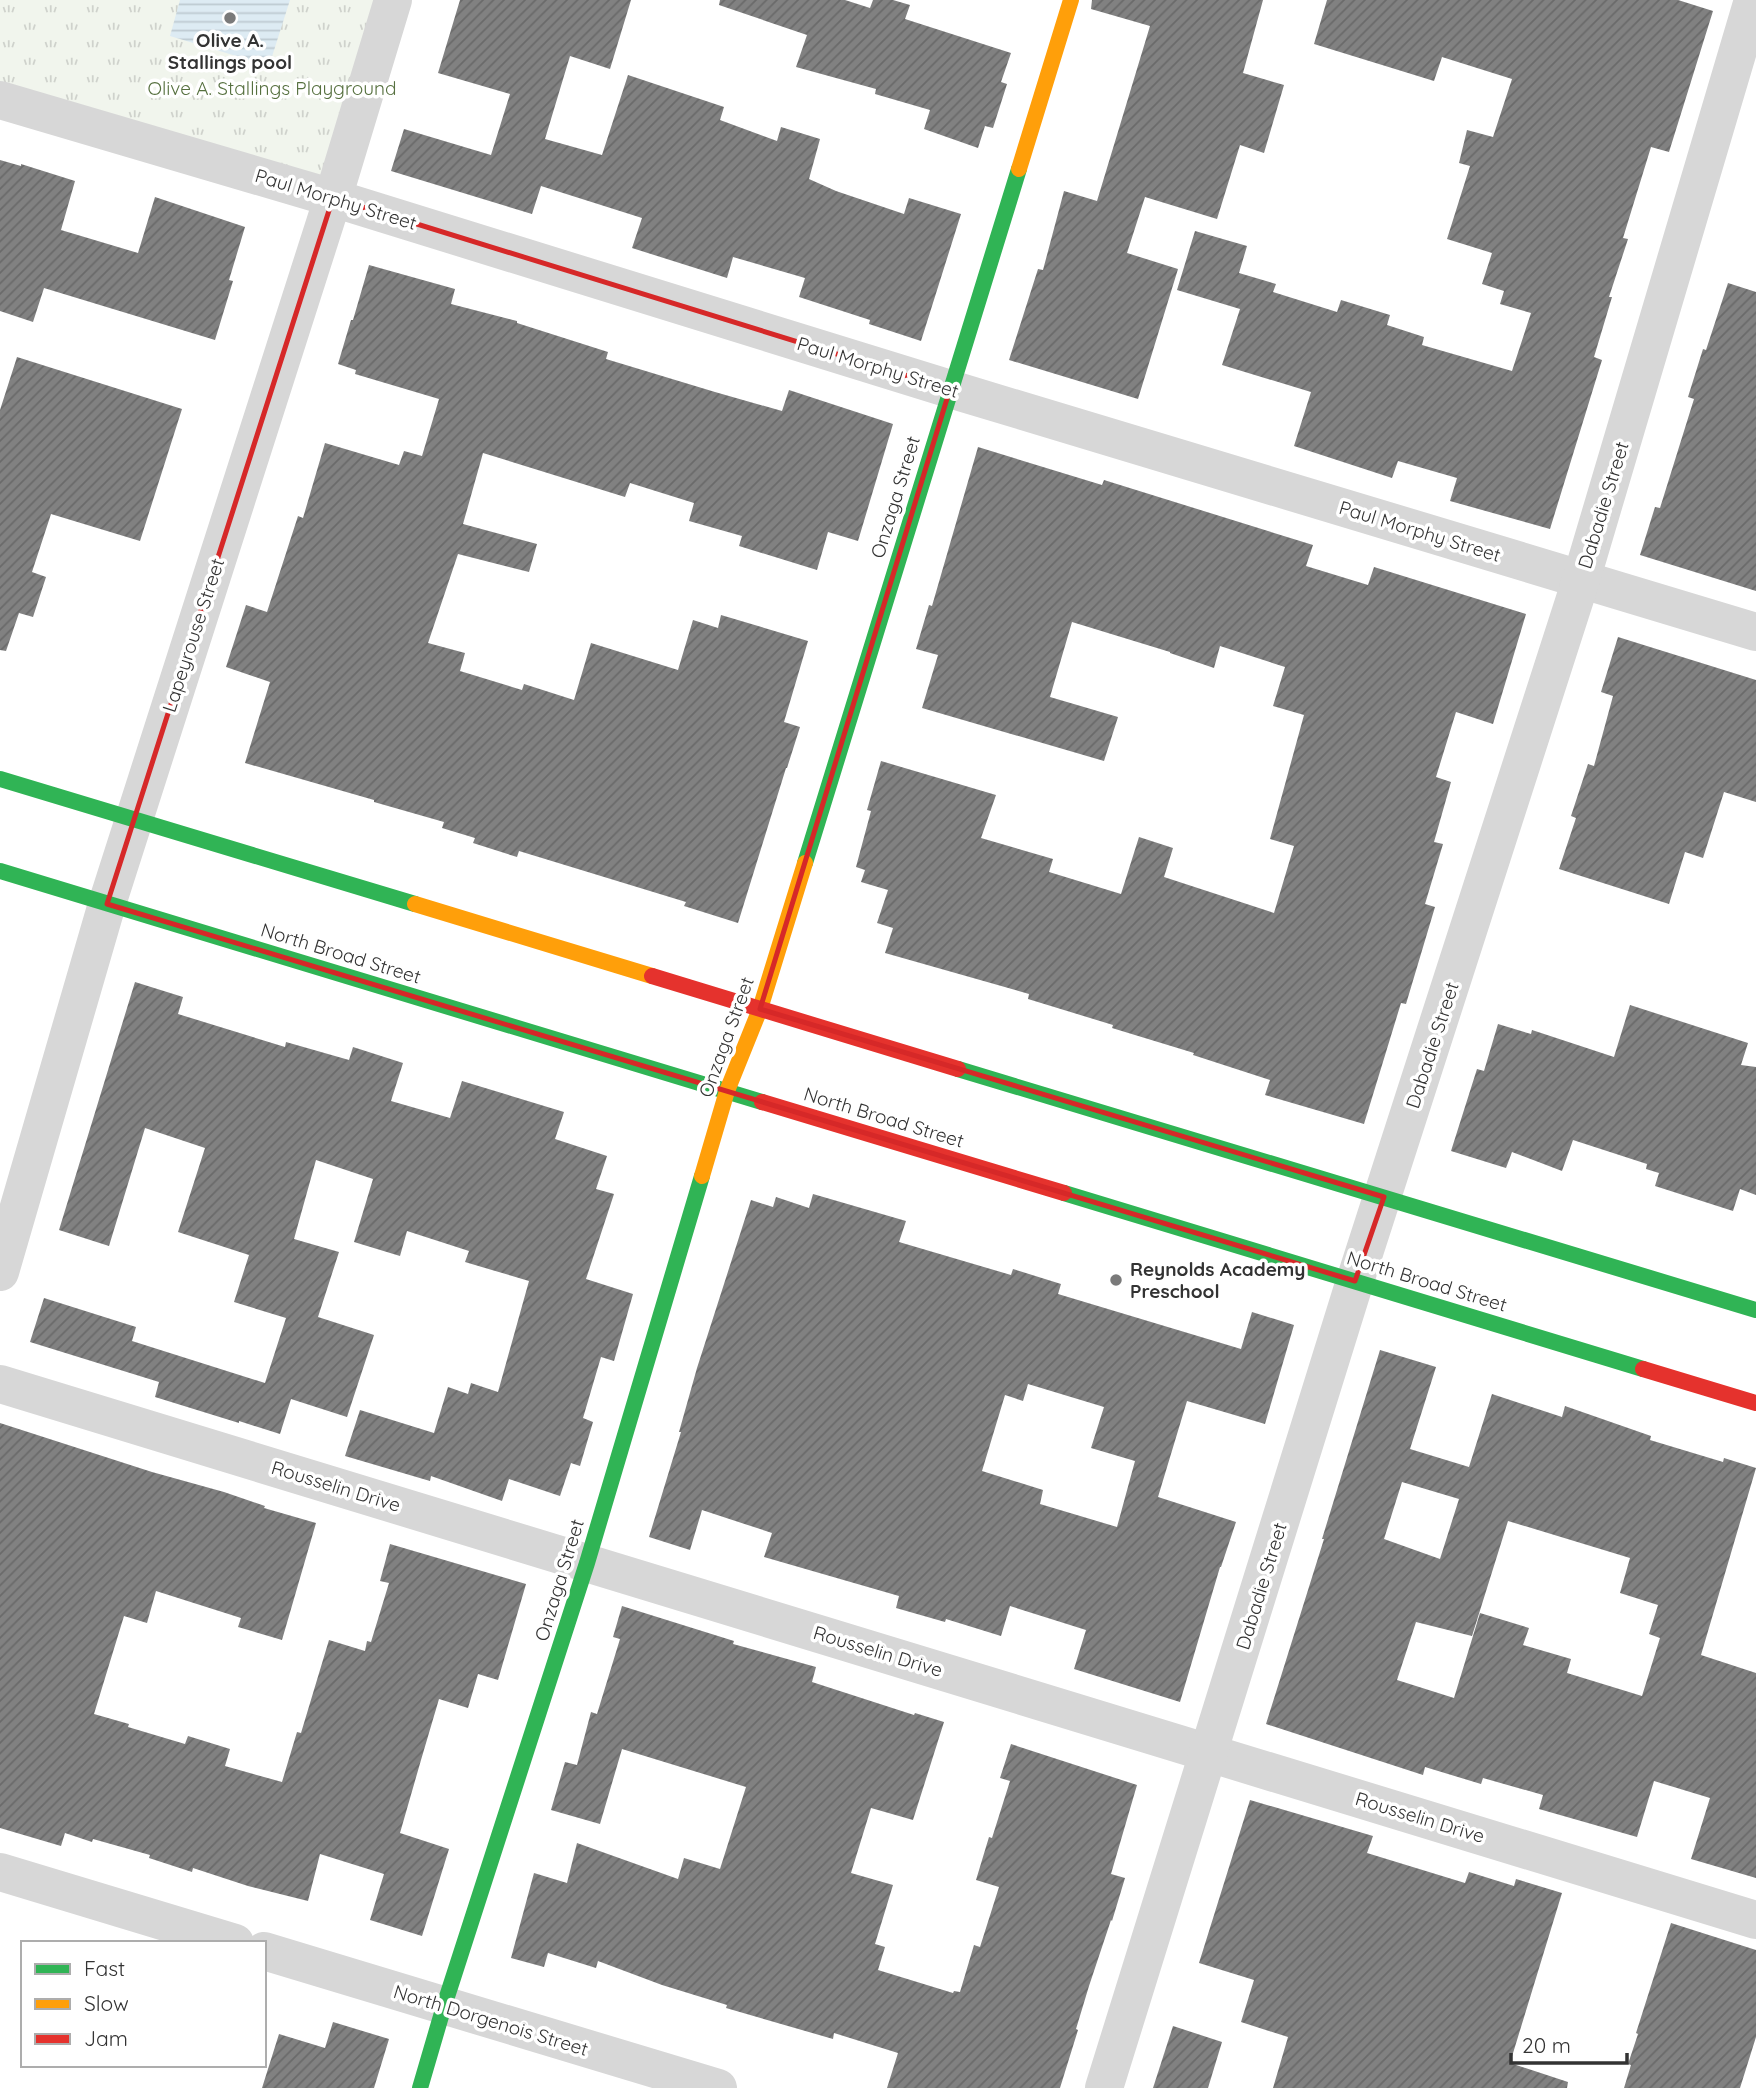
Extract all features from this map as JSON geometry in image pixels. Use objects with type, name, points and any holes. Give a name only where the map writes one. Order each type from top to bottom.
[{"type":"main road","name":"Onzaga Street","points":[[420,2088],[587,1563],[727,1091],[760,1009],[1071,0]]},
{"type":"main road","points":[[0,779],[1756,1310]]},
{"type":"main road","name":"North Broad Street","points":[[0,871],[1756,1403]]},
{"type":"street","name":"Lapeyrouse Street","points":[[0,1272],[107,904],[333,198],[393,0]]},
{"type":"street","name":"Dabadie Street","points":[[1104,2088],[1356,1282],[1581,580],[1752,0]]},
{"type":"street","name":"Paul Morphy Street","points":[[0,100],[333,198],[950,389],[1756,632]]},
{"type":"street","name":"Rousselin Drive","points":[[0,1384],[1756,1920]]},
{"type":"street","points":[[0,1872],[228,1941]]},
{"type":"street","name":"North Dorgenois Street","points":[[266,1952],[718,2088]]},
{"type":"highlighted area","points":[[333,198],[950,389],[760,1009],[1384,1197],[1355,1281],[107,904]]},
{"type":"green space","name":"Olive A. Stallings Playground","points":[[0,0],[393,0],[333,198],[0,100]]},
{"type":"shaded area","name":"Olive A. Stallings pool","points":[[180,0],[290,0],[269,66],[170,36]]},
{"type":"building","points":[[460,0],[631,0],[610,69],[570,56],[545,139],[602,155],[628,75],[724,107],[720,120],[777,141],[781,127],[820,139],[809,179],[836,191],[904,214],[909,198],[961,214],[921,341],[869,324],[870,320],[799,297],[805,278],[733,257],[727,278],[632,248],[642,218],[541,186],[532,214],[391,171],[404,129],[491,155],[510,94],[438,73]]},
{"type":"building","points":[[720,0],[845,0],[870,8],[873,0],[893,0],[910,5],[905,19],[1011,53],[1001,82],[1007,84],[993,128],[985,126],[978,148],[924,129],[930,110],[875,94],[876,89],[796,67],[807,35],[719,5]]},
{"type":"building","points":[[1092,0],[1263,0],[1243,73],[1284,85],[1264,153],[1240,145],[1217,219],[1145,197],[1127,253],[1178,269],[1138,399],[1009,360],[1038,269],[1043,270],[1064,191],[1097,201],[1150,26],[1091,9]]},
{"type":"building","points":[[1327,0],[1678,0],[1713,11],[1669,152],[1651,147],[1623,238],[1628,239],[1609,297],[1612,297],[1594,357],[1602,360],[1550,529],[1450,501],[1457,478],[1398,461],[1392,478],[1294,446],[1311,392],[1222,365],[1240,309],[1177,290],[1195,231],[1247,246],[1239,273],[1276,284],[1273,292],[1337,312],[1341,300],[1390,315],[1387,325],[1424,337],[1422,345],[1512,371],[1531,313],[1500,304],[1504,291],[1482,284],[1492,253],[1447,239],[1470,166],[1459,163],[1467,130],[1493,137],[1512,79],[1442,57],[1434,81],[1314,44]]},
{"type":"building","points":[[0,160],[75,181],[61,230],[138,253],[155,197],[245,227],[229,280],[233,281],[215,340],[44,288],[33,322],[0,311]]},
{"type":"building","points":[[369,265],[455,289],[451,304],[517,321],[608,352],[606,359],[782,411],[789,390],[893,424],[858,541],[828,532],[817,570],[739,546],[742,536],[689,521],[694,503],[630,483],[625,497],[483,453],[463,524],[537,544],[529,572],[458,554],[428,643],[465,653],[460,671],[522,690],[524,684],[574,700],[591,643],[678,670],[693,620],[718,628],[721,615],[808,641],[784,722],[800,727],[738,923],[684,906],[686,902],[519,851],[517,857],[473,843],[475,838],[442,828],[444,822],[245,763],[270,682],[226,667],[246,605],[267,612],[298,516],[303,518],[325,443],[399,465],[404,451],[422,456],[439,399],[355,374],[356,370],[338,364]]},
{"type":"building","points":[[1728,283],[1756,292],[1756,591],[1640,555],[1655,507],[1660,508],[1694,399],[1688,397]]},
{"type":"building","points":[[17,357],[182,409],[140,541],[51,514],[32,572],[46,577],[33,617],[19,613],[6,651],[0,650],[0,410]]},
{"type":"building","points":[[978,447],[1102,485],[1104,480],[1313,545],[1306,566],[1368,585],[1374,567],[1526,614],[1493,724],[1456,712],[1436,777],[1451,782],[1434,842],[1443,844],[1425,904],[1435,907],[1406,1004],[1401,1003],[1364,1124],[1265,1095],[1270,1080],[1112,1028],[1113,1025],[1028,999],[1029,994],[885,953],[893,928],[877,923],[888,890],[861,882],[865,870],[856,867],[871,811],[867,810],[881,761],[996,795],[981,838],[1053,859],[1049,872],[1121,894],[1139,837],[1173,848],[1164,877],[1274,913],[1294,846],[1270,839],[1304,715],[1273,706],[1285,667],[1220,646],[1214,668],[1072,622],[1050,697],[1118,717],[1104,761],[922,708],[938,655],[916,649],[929,605],[932,606]]},
{"type":"building","points":[[1618,637],[1756,680],[1756,802],[1724,792],[1703,858],[1685,852],[1669,904],[1559,869],[1576,818],[1571,816],[1588,764],[1594,766],[1613,696],[1601,692]]},
{"type":"building","points":[[135,982],[183,997],[178,1014],[285,1047],[286,1042],[349,1060],[353,1047],[403,1063],[391,1101],[450,1118],[462,1081],[564,1112],[555,1139],[607,1156],[596,1189],[614,1194],[586,1279],[633,1294],[614,1361],[601,1357],[583,1418],[593,1422],[580,1466],[571,1463],[560,1496],[509,1479],[502,1501],[431,1476],[430,1481],[345,1456],[360,1410],[434,1433],[448,1387],[468,1394],[471,1383],[498,1392],[529,1281],[465,1262],[469,1251],[407,1231],[400,1256],[354,1242],[373,1179],[316,1160],[294,1239],[339,1252],[318,1317],[374,1335],[347,1417],[291,1399],[280,1434],[155,1397],[159,1382],[30,1342],[44,1298],[136,1327],[132,1341],[265,1383],[286,1318],[234,1302],[249,1255],[178,1232],[205,1148],[145,1128],[109,1246],[59,1230]]},
{"type":"building","points":[[1630,1005],[1748,1043],[1741,1065],[1756,1067],[1756,1195],[1740,1189],[1733,1211],[1655,1186],[1659,1173],[1646,1169],[1647,1164],[1573,1140],[1562,1171],[1512,1152],[1506,1168],[1451,1151],[1477,1069],[1484,1071],[1498,1024],[1531,1034],[1532,1030],[1614,1057]]},
{"type":"building","points":[[813,1194],[906,1221],[899,1242],[1011,1275],[1013,1269],[1061,1284],[1058,1294],[1241,1349],[1252,1312],[1294,1325],[1265,1424],[1187,1401],[1158,1497],[1236,1522],[1180,1702],[1074,1669],[1086,1630],[1010,1606],[1001,1636],[946,1619],[945,1622],[896,1608],[899,1596],[764,1557],[772,1533],[702,1510],[690,1550],[649,1537],[697,1368],[751,1200],[773,1207],[776,1197],[809,1208]],"holes":[[[1028,1384],[1104,1407],[1091,1448],[1135,1461],[1117,1527],[1040,1504],[1043,1490],[982,1471],[1005,1395],[1023,1401]]]},
{"type":"building","points":[[1380,1350],[1436,1367],[1410,1449],[1469,1467],[1492,1394],[1562,1417],[1565,1406],[1651,1436],[1650,1440],[1723,1462],[1724,1458],[1756,1468],[1701,1655],[1756,1673],[1756,1878],[1691,1859],[1710,1798],[1654,1781],[1637,1837],[1539,1809],[1543,1795],[1483,1778],[1481,1784],[1425,1767],[1423,1775],[1266,1724]],"holes":[[[1402,1482],[1459,1499],[1440,1559],[1384,1539]],[[1508,1521],[1630,1558],[1620,1593],[1658,1605],[1649,1634],[1660,1638],[1642,1696],[1567,1673],[1571,1659],[1523,1645],[1529,1628],[1480,1613],[1454,1698],[1397,1680],[1416,1622],[1472,1636]]]},
{"type":"building","points":[[0,1423],[316,1523],[282,1640],[238,1627],[241,1618],[156,1591],[147,1623],[124,1616],[94,1714],[185,1744],[188,1736],[230,1749],[225,1766],[282,1782],[297,1732],[301,1733],[329,1640],[365,1651],[367,1641],[371,1642],[389,1583],[380,1581],[390,1544],[526,1584],[498,1680],[478,1674],[468,1708],[439,1699],[400,1833],[449,1849],[422,1936],[370,1920],[384,1874],[320,1854],[308,1901],[248,1886],[193,1868],[192,1872],[149,1858],[150,1855],[93,1839],[92,1842],[65,1833],[61,1846],[0,1828]]},
{"type":"building","points":[[622,1606],[734,1641],[733,1644],[816,1667],[812,1682],[944,1722],[913,1820],[871,1808],[851,1873],[893,1885],[875,1944],[885,1947],[878,1970],[953,1993],[960,1992],[974,1945],[980,1947],[999,1887],[976,1880],[1010,1781],[1000,1778],[1011,1744],[1137,1785],[1111,1874],[1125,1878],[1089,1986],[1060,2088],[887,2088],[898,2053],[834,2033],[833,2039],[726,2008],[727,2005],[598,1961],[596,1968],[548,1953],[544,1967],[511,1958],[534,1873],[567,1883],[577,1843],[678,1879],[684,1858],[720,1869],[746,1787],[622,1749],[600,1824],[551,1810],[565,1762],[577,1765],[591,1712],[597,1714],[620,1639],[613,1637]]},
{"type":"building","points":[[1250,1800],[1373,1836],[1367,1853],[1465,1883],[1469,1872],[1514,1886],[1516,1879],[1562,1893],[1510,2063],[1568,2082],[1567,2088],[1273,2088],[1288,2037],[1241,2022],[1254,1980],[1199,1963]]},
{"type":"building","points":[[1671,1923],[1756,1950],[1756,2037],[1740,2088],[1624,2088],[1631,2065],[1628,2064],[1638,2034],[1636,2033]]},
{"type":"building","points":[[333,2022],[389,2039],[374,2088],[262,2088],[279,2034],[325,2048]]},
{"type":"building","points":[[1173,2026],[1222,2042],[1208,2088],[1153,2088]]},
{"type":"traffic: fast","points":[[805,863],[1019,169]]},
{"type":"traffic: fast","points":[[0,779],[415,904]]},
{"type":"traffic: fast","points":[[0,871],[762,1102]]},
{"type":"traffic: fast","points":[[958,1069],[1756,1310]]},
{"type":"traffic: fast","points":[[420,2088],[587,1563],[702,1176]]},
{"type":"traffic: fast","points":[[1064,1193],[1643,1369]]},
{"type":"traffic: slow","points":[[1019,169],[1071,0]]},
{"type":"traffic: slow","points":[[702,1176],[727,1091],[760,1009],[805,863]]},
{"type":"traffic: slow","points":[[415,904],[652,976]]},
{"type":"traffic: jam","points":[[652,976],[958,1069]]},
{"type":"traffic: jam","points":[[762,1102],[1064,1193]]},
{"type":"traffic: jam","points":[[1643,1369],[1756,1403]]},
{"type":"place","name":"Olive A. Stallings pool","points":[[230,18]]},
{"type":"place","name":"Reynolds Academy Preschool","points":[[1116,1280]]}]
